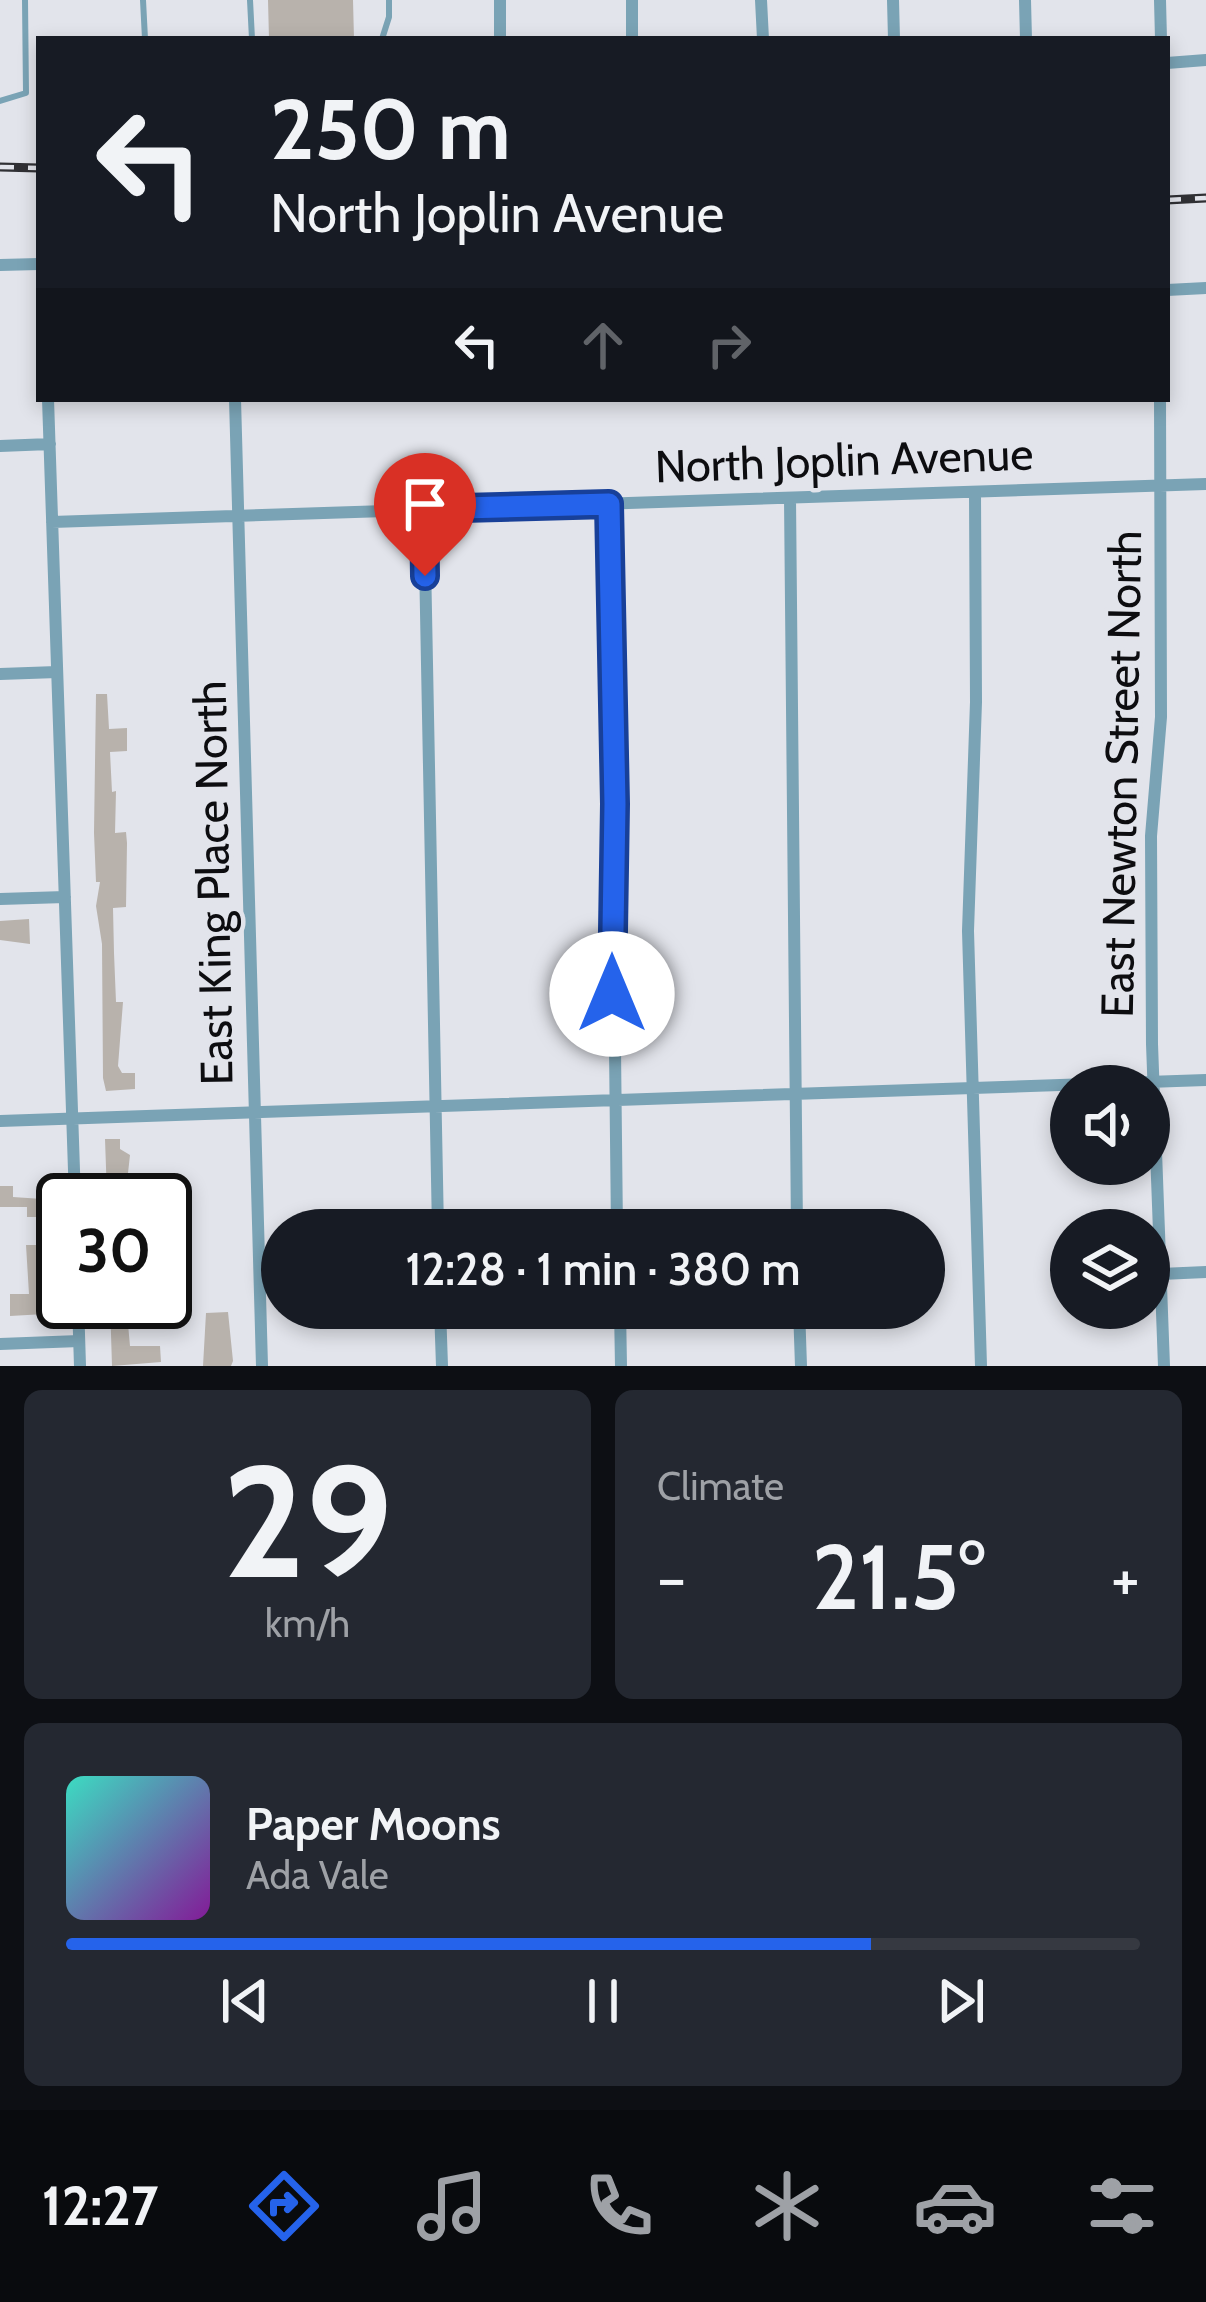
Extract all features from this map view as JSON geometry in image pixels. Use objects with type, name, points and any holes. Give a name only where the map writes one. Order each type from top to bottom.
[{"type":"street","points":[[500,0],[500,36]]},
{"type":"street","points":[[632,0],[632,36]]},
{"type":"street","points":[[761,0],[763,36]]},
{"type":"street","points":[[893,0],[894,36]]},
{"type":"street","points":[[1025,0],[1026,36]]},
{"type":"street","points":[[1160,0],[1161,36]]},
{"type":"street","points":[[1170,63],[1206,61]]},
{"type":"street","points":[[0,265],[36,264]]},
{"type":"street","points":[[1170,290],[1206,288]]},
{"type":"street","points":[[48,402],[74,1173]]},
{"type":"street","name":"East King Place North","points":[[236,402],[262,1366]]},
{"type":"street","name":"East Newton Street North","points":[[1153,1065],[1151,836],[1161,717],[1160,402]]},
{"type":"street","points":[[0,446],[50,444]]},
{"type":"street","name":"North Joplin Avenue","points":[[52,522],[1206,484]]},
{"type":"street","points":[[975,492],[971,1089],[981,1366]]},
{"type":"street","points":[[790,498],[796,1209]]},
{"type":"street","points":[[609,504],[616,1209]]},
{"type":"street","points":[[424,509],[433,788],[437,1209]]},
{"type":"street","points":[[0,674],[57,672]]},
{"type":"street","points":[[0,899],[65,897]]},
{"type":"street","points":[[1170,1082],[1206,1080]]},
{"type":"street","points":[[0,1121],[1050,1086]]},
{"type":"street","points":[[1170,1274],[1206,1272]]},
{"type":"street","points":[[79,1329],[80,1366]]},
{"type":"street","points":[[441,1329],[442,1366]]},
{"type":"street","points":[[621,1329],[622,1366]]},
{"type":"street","points":[[800,1329],[801,1366]]},
{"type":"street","name":"East Newton Street North","points":[[1163,1329],[1164,1366]]},
{"type":"street","points":[[0,1344],[80,1341]]},
{"type":"lane","points":[[0,101],[26,93],[25,0]]},
{"type":"lane","points":[[143,0],[145,36]]},
{"type":"lane","points":[[250,0],[252,36]]},
{"type":"lane","points":[[383,36],[389,0]]},
{"type":"building","points":[[268,0],[353,0],[354,36],[269,36]]},
{"type":"building","points":[[96,694],[107,694],[109,729],[127,728],[127,751],[110,752],[115,833],[126,832],[127,843],[126,907],[113,908],[116,1002],[123,1002],[118,1066],[122,1073],[135,1073],[135,1089],[106,1091],[102,944],[96,906],[100,882],[96,882],[94,833]]},
{"type":"building","points":[[29,919],[30,944],[0,940],[0,921]]},
{"type":"building","points":[[105,1139],[120,1139],[120,1149],[130,1155],[128,1173],[106,1173]]},
{"type":"building","points":[[0,1186],[13,1186],[13,1197],[36,1199],[36,1217],[27,1217],[27,1207],[0,1207]]},
{"type":"building","points":[[26,1245],[36,1245],[36,1315],[10,1316],[10,1294],[29,1294]]},
{"type":"building","points":[[228,1312],[231,1366],[203,1366],[206,1313]]},
{"type":"building","points":[[111,1329],[128,1329],[130,1346],[160,1346],[161,1362],[112,1366]]},
{"type":"railway","points":[[0,167],[36,168]]},
{"type":"railway","points":[[1170,200],[1206,198]]},
{"type":"route","points":[[425,576],[424,509],[609,504],[615,804],[612,994]]}]
